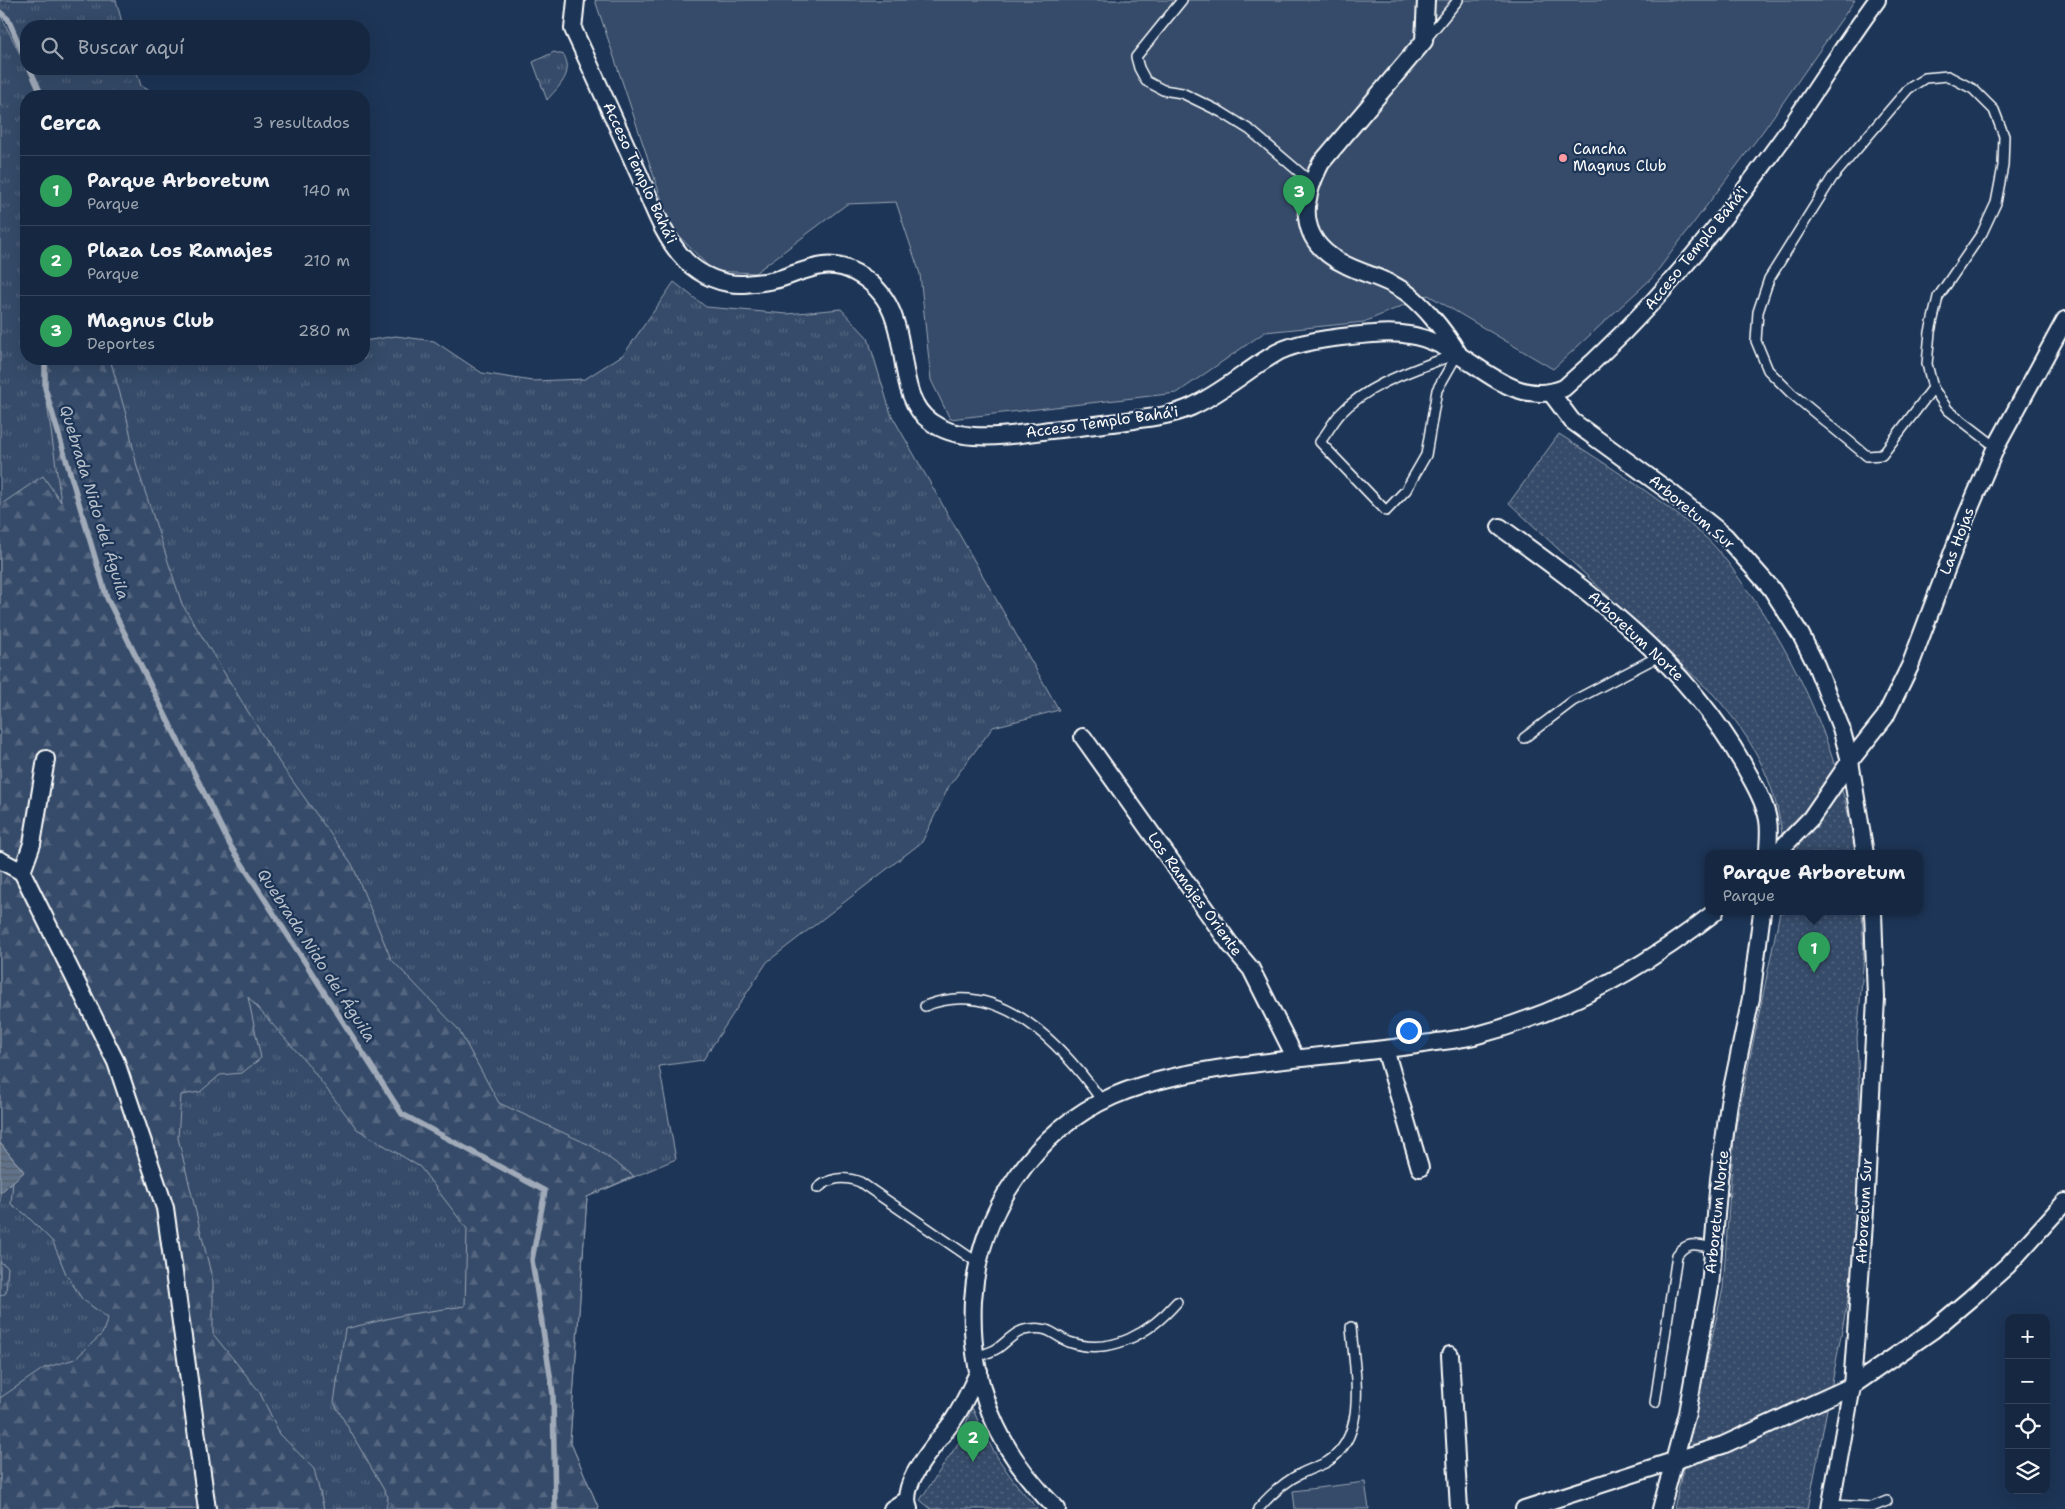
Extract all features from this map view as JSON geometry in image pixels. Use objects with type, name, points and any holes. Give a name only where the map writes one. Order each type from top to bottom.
[{"type":"street","name":"Acceso Templo Bahá'i","points":[[576,0],[573,29],[661,222],[675,248],[686,261],[706,275],[720,281],[736,284],[779,279],[808,268],[827,264],[846,268],[859,274],[873,285],[890,308],[897,324],[908,384],[914,402],[921,414],[932,423],[948,431],[972,436],[995,437],[1173,414],[1192,407],[1214,395],[1280,351],[1298,345],[1378,333],[1412,336],[1434,342],[1458,354],[1503,384],[1520,391],[1539,394],[1551,393],[1564,388],[1615,342],[1694,256],[1783,138],[1877,0]]},
{"type":"street","points":[[1426,0],[1424,41],[1321,163],[1311,182],[1306,219],[1310,234],[1318,247],[1346,265],[1408,294],[1448,336],[1458,354]]},
{"type":"street","name":"Las Hojas","points":[[1850,761],[1885,717],[1910,666],[1966,517],[1996,447],[2065,320]]},
{"type":"street","name":"Arboretum Sur","points":[[1551,393],[1572,421],[1670,492],[1725,536],[1772,588],[1801,635],[1816,665],[1841,728],[1850,761],[1864,850]]},
{"type":"street","name":"Arboretum Norte","points":[[1500,527],[1578,583],[1661,655],[1685,682],[1714,718],[1737,752],[1754,784],[1768,820],[1768,850]]},
{"type":"street","name":"Los Ramajes Oriente","points":[[1083,737],[1224,936],[1251,969],[1295,1057]]},
{"type":"street","points":[[22,872],[32,844],[46,759]]},
{"type":"street","points":[[1780,850],[1811,818],[1850,761]]},
{"type":"street","points":[[0,860],[22,872],[116,1062],[165,1208],[207,1509]]},
{"type":"street","points":[[1057,1509],[1024,1474],[1009,1452],[986,1404],[978,1363],[973,1318],[978,1263],[986,1237],[996,1212],[1024,1166],[1042,1145],[1062,1127],[1102,1101],[1123,1091],[1169,1077],[1295,1057],[1385,1049],[1471,1037],[1511,1025],[1550,1011],[1625,974],[1689,933],[1711,915]]},
{"type":"street","name":"Arboretum Norte","points":[[1661,1509],[1687,1413],[1710,1287],[1729,1103],[1751,998],[1762,915]]},
{"type":"street","name":"Arboretum Sur","points":[[1830,1507],[1852,1386],[1865,1210],[1876,998],[1873,915]]},
{"type":"street","points":[[1385,1049],[1420,1168]]},
{"type":"street","points":[[1524,1509],[1723,1445],[1852,1386],[1933,1330],[1971,1298],[2008,1264],[2065,1202]]},
{"type":"street","points":[[1450,1355],[1459,1509]]},
{"type":"street","points":[[902,1506],[910,1483],[955,1418],[978,1363]]},
{"type":"lane","points":[[1182,0],[1136,58],[1138,68],[1146,81],[1163,90],[1182,93],[1221,112],[1250,130],[1311,182]]},
{"type":"lane","points":[[1424,41],[1458,0]]},
{"type":"lane","points":[[1933,388],[1882,455],[1867,456],[1792,393],[1768,370],[1756,341],[1758,312],[1768,279],[1832,178],[1908,89],[1925,78],[1948,76],[1973,89],[1994,110],[2004,136],[2004,158],[1996,203],[1982,233],[1938,297],[1930,332],[1927,364],[1933,388],[1948,410],[1996,447]]},
{"type":"lane","points":[[1458,354],[1437,390],[1426,455],[1406,490],[1386,511],[1320,442],[1340,414],[1359,397],[1391,380],[1458,354]]},
{"type":"lane","points":[[1524,738],[1573,701],[1661,655]]},
{"type":"lane","points":[[925,1006],[939,1000],[968,998],[988,1003],[1024,1019],[1070,1058],[1102,1101]]},
{"type":"lane","points":[[818,1188],[833,1179],[842,1178],[860,1182],[978,1263]]},
{"type":"lane","points":[[1655,1403],[1677,1255],[1682,1248],[1689,1244],[1713,1248]]},
{"type":"lane","points":[[978,1363],[1012,1336],[1028,1329],[1047,1330],[1078,1345],[1111,1345],[1135,1336],[1150,1327],[1165,1316],[1177,1302]]},
{"type":"lane","points":[[1258,1509],[1272,1494],[1288,1482],[1328,1461],[1337,1454],[1351,1433],[1356,1412],[1351,1327]]},
{"type":"lane","points":[[1830,1507],[1872,1508],[1887,1501]]},
{"type":"green space","points":[[0,0],[116,0],[121,20],[20,20],[20,46],[8,19],[0,12]]},
{"type":"green space","points":[[595,0],[1855,0],[1763,131],[1652,278],[1553,369],[1428,295],[1364,322],[1265,332],[1177,393],[950,419],[931,380],[920,274],[896,202],[847,204],[755,273],[713,271],[671,228]]},
{"type":"green space","points":[[0,14],[20,54],[20,75],[30,75],[38,90],[20,90],[20,365],[370,365],[370,340],[396,336],[434,341],[482,373],[532,381],[585,379],[624,354],[674,282],[706,307],[787,314],[841,309],[868,338],[891,414],[1059,710],[993,727],[949,786],[922,842],[767,962],[703,1060],[659,1066],[676,1159],[587,1197],[570,1441],[599,1509],[0,1509]]},
{"type":"green space","points":[[554,52],[564,55],[567,68],[564,79],[547,100],[533,62]]},
{"type":"green space","points":[[33,75],[138,75],[141,86],[149,90],[39,90]]},
{"type":"green space","points":[[45,365],[112,365],[127,418],[137,467],[182,604],[279,762],[352,864],[391,959],[458,1029],[499,1103],[592,1146],[634,1176],[587,1197],[570,1441],[599,1509],[386,1509],[388,1497],[334,1403],[345,1329],[403,1315],[465,1306],[467,1229],[420,1167],[357,1129],[307,1063],[248,997],[261,1058],[242,1073],[220,1075],[200,1092],[181,1095],[178,1138],[213,1282],[213,1334],[259,1391],[280,1434],[314,1469],[324,1509],[0,1509],[0,1398],[44,1368],[75,1359],[102,1334],[108,1318],[82,1299],[66,1274],[53,1242],[25,1214],[11,1204],[13,1181],[23,1171],[0,1143],[0,505],[43,476],[61,502],[45,388]]},
{"type":"green space","points":[[1559,434],[1670,509],[1715,547],[1764,615],[1800,679],[1829,747],[1840,782],[1855,850],[1784,850],[1777,809],[1763,768],[1742,730],[1728,712],[1713,694],[1509,503]]},
{"type":"green space","points":[[1779,915],[1862,915],[1864,956],[1857,1038],[1863,1167],[1851,1283],[1808,1509],[1674,1509],[1723,1288],[1734,1135]]},
{"type":"green space","points":[[0,1262],[8,1267],[6,1293],[0,1296]]},
{"type":"green space","points":[[972,1407],[1000,1461],[1038,1509],[931,1509],[920,1500],[959,1442]]},
{"type":"green space","points":[[1365,1482],[1369,1509],[1295,1509],[1293,1491]]},
{"type":"shaded area","points":[[0,1143],[24,1172],[0,1193]]},
{"type":"waterway","name":"Quebrada Nido del Águila","points":[[0,12],[8,19],[20,46]]},
{"type":"waterway","name":"Quebrada Nido del Águila","points":[[33,75],[39,90]]},
{"type":"waterway","name":"Quebrada Nido del Águila","points":[[45,365],[45,388],[107,598],[230,845],[402,1114],[545,1191],[532,1260],[553,1394],[555,1509]]},
{"type":"place","name":"Cancha Magnus Club","points":[[1563,158]]},
{"type":"place","name":"Magnus Club","points":[[1299,216]]},
{"type":"place","name":"Parque Arboretum","points":[[1814,973]]},
{"type":"place","name":"Plaza Los Ramajes","points":[[973,1462]]}]
